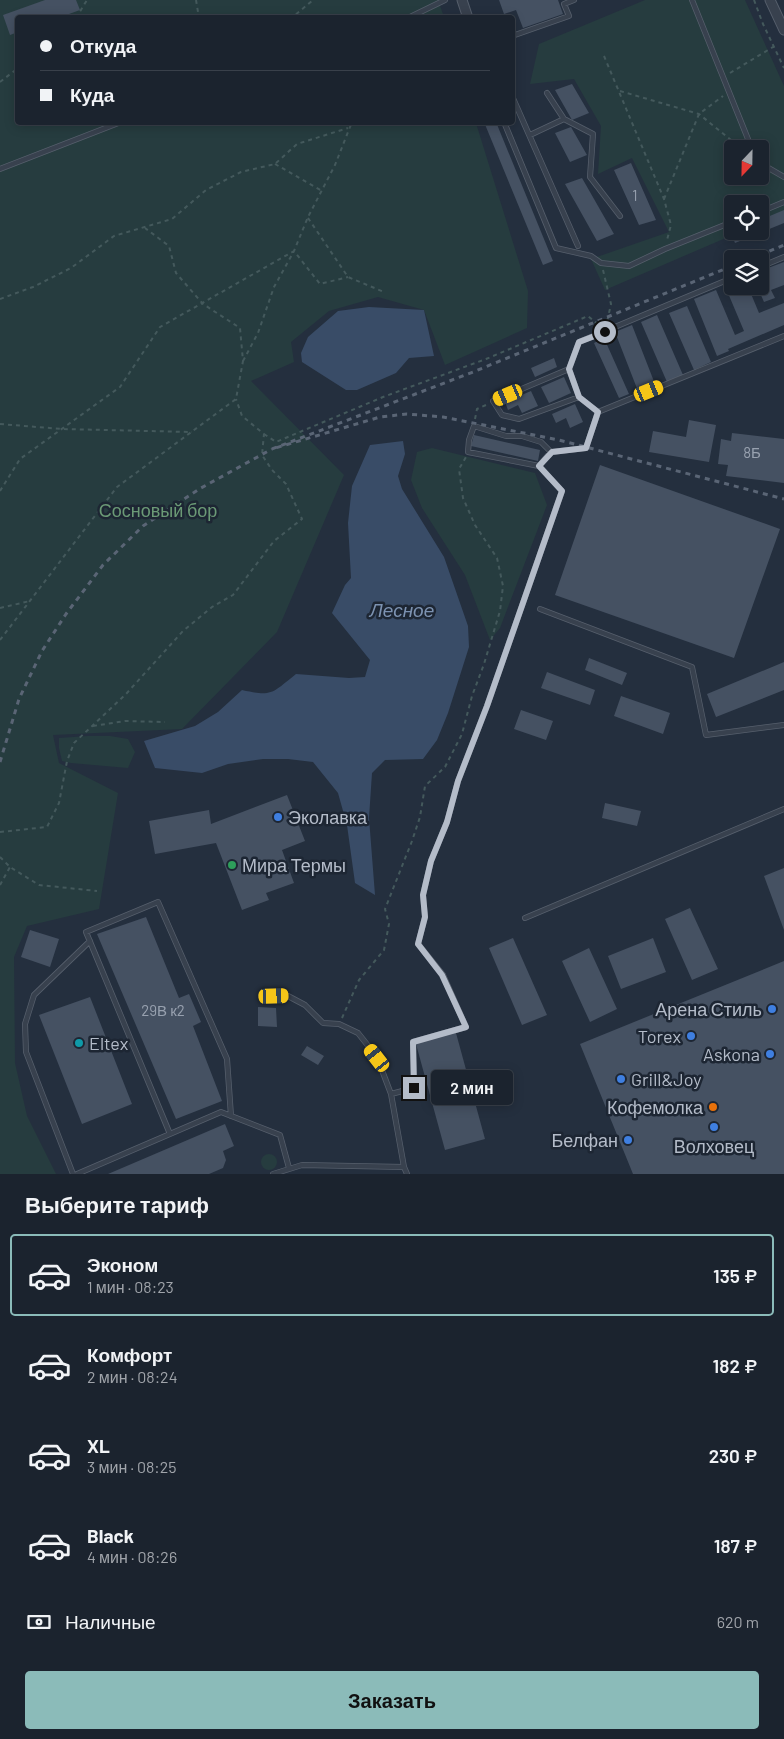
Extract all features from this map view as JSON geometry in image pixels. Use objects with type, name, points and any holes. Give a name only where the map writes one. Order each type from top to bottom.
[{"type":"street","points":[[462,0],[467,15]]},
{"type":"street","points":[[770,0],[784,30]]},
{"type":"lane","points":[[414,15],[445,0]]},
{"type":"lane","points":[[515,35],[569,16],[564,4],[574,0]]},
{"type":"lane","points":[[692,0],[748,140]]},
{"type":"lane","points":[[547,94],[564,119],[593,134],[590,177],[620,216]]},
{"type":"lane","points":[[515,102],[578,246]]},
{"type":"lane","points":[[530,135],[564,119]]},
{"type":"lane","points":[[0,168],[113,125]]},
{"type":"lane","points":[[505,125],[556,248],[591,256],[601,263],[629,266],[724,225]]},
{"type":"lane","points":[[769,168],[784,177]]},
{"type":"lane","points":[[769,208],[784,202]]},
{"type":"lane","points":[[769,263],[784,257]]},
{"type":"lane","points":[[598,412],[579,397],[569,369],[579,342],[724,281]]},
{"type":"lane","points":[[539,466],[552,452],[586,448],[598,412],[784,336]]},
{"type":"lane","points":[[569,369],[493,401],[502,414],[519,419],[579,397]]},
{"type":"lane","points":[[391,1094],[414,1088],[413,1042],[466,1027],[442,975],[418,944],[425,917],[423,895],[431,861],[447,822],[458,781],[487,706],[562,491],[539,466],[468,452],[469,440],[474,426],[506,436],[522,436],[541,442],[552,452]]},
{"type":"lane","points":[[540,609],[692,668],[706,735],[784,725]]},
{"type":"lane","points":[[524,918],[784,809]]},
{"type":"lane","points":[[170,1134],[86,932],[158,902],[228,1059],[231,1116]]},
{"type":"lane","points":[[90,941],[34,995],[24,1024],[26,1052],[75,1174],[222,1112],[280,1135],[289,1168]]},
{"type":"lane","points":[[261,996],[288,996],[305,1005],[323,1023],[338,1024],[358,1033],[377,1058],[391,1094],[404,1167],[407,1174]]},
{"type":"lane","points":[[273,1174],[302,1165],[404,1167]]},
{"type":"path","points":[[78,15],[87,0]]},
{"type":"path","points":[[196,0],[198,15]]},
{"type":"path","points":[[296,15],[313,0]]},
{"type":"path","points":[[754,0],[784,68]]},
{"type":"path","points":[[724,77],[774,47]]},
{"type":"path","points":[[604,56],[664,199],[670,225],[665,249]]},
{"type":"path","points":[[0,82],[15,70]]},
{"type":"path","points":[[619,91],[699,114],[731,140]]},
{"type":"path","points":[[664,199],[699,114],[729,91]]},
{"type":"path","points":[[243,361],[258,333],[274,287],[294,251],[308,217],[335,165],[350,125]]},
{"type":"path","points":[[0,299],[33,287],[70,268],[114,236],[172,219],[206,190],[241,172],[276,164],[297,144],[348,128]]},
{"type":"path","points":[[276,164],[322,191]]},
{"type":"path","points":[[308,217],[348,277],[384,292]]},
{"type":"path","points":[[145,228],[169,246],[176,273],[203,304],[240,328],[243,361],[236,399],[242,416],[276,442],[382,397],[486,359],[588,316],[597,322],[605,332]]},
{"type":"path","points":[[294,251],[320,284],[348,277]]},
{"type":"path","points":[[0,491],[20,459],[120,387],[160,327],[294,251]]},
{"type":"path","points":[[601,263],[610,301],[605,332]]},
{"type":"path","points":[[0,640],[117,487],[236,399]]},
{"type":"path","points":[[474,426],[477,409],[493,401]]},
{"type":"path","points":[[0,424],[62,429],[192,432]]},
{"type":"path","points":[[0,832],[47,827],[59,803],[67,761],[74,743],[126,694],[184,631],[212,607],[233,595],[274,541],[302,519],[286,484],[272,470],[262,455],[264,434]]},
{"type":"path","points":[[338,1024],[359,980],[384,950],[390,924],[385,909],[420,817],[425,786],[445,766],[462,734],[472,696],[500,611],[503,586],[497,558],[476,525],[463,498],[459,469],[468,452]]},
{"type":"path","points":[[0,608],[30,601]]},
{"type":"path","points":[[93,726],[125,720],[165,722]]},
{"type":"path","points":[[0,856],[10,866],[39,885],[97,891]]},
{"type":"path","points":[[0,886],[10,866]]},
{"type":"green space","name":"Сосновый бор","points":[[0,0],[438,0],[443,15],[15,15],[15,125],[477,125],[528,291],[527,328],[445,365],[424,310],[378,297],[329,311],[291,342],[294,362],[251,381],[344,475],[277,632],[182,729],[53,735],[59,763],[118,793],[99,909],[27,926],[14,957],[15,1063],[27,1116],[56,1174],[0,1174]]},
{"type":"green space","points":[[645,0],[745,0],[784,86],[784,213],[769,220],[769,195],[724,195],[724,239],[605,290],[591,259],[669,232],[632,158],[598,174],[601,126],[574,79],[530,84],[539,44]]},
{"type":"green space","points":[[432,448],[535,473],[547,505],[500,628],[490,640],[465,575],[422,508],[411,480],[417,452]]},
{"type":"green space","points":[[110,736],[128,739],[135,752],[128,768],[62,761],[59,738]]},
{"type":"green space","points":[[269,1154],[275,1156],[277,1162],[275,1168],[269,1170],[263,1168],[261,1162],[263,1156]]},
{"type":"water","points":[[369,307],[424,310],[434,356],[409,358],[396,373],[357,390],[346,390],[302,362],[301,353],[308,337],[338,311]]},
{"type":"water","name":"Лесное","points":[[403,441],[405,454],[398,476],[402,489],[444,557],[468,626],[469,647],[448,713],[437,740],[423,759],[385,760],[372,773],[369,818],[375,895],[355,883],[347,825],[338,793],[313,762],[263,759],[228,764],[202,773],[155,768],[144,741],[195,726],[218,712],[242,690],[260,693],[272,692],[296,674],[349,678],[365,677],[370,660],[332,613],[345,585],[351,578],[348,523],[352,486],[370,445]]},
{"type":"building","points":[[45,0],[76,0],[80,10],[66,15],[15,15],[15,33],[10,35],[3,15]]},
{"type":"building","points":[[499,0],[558,0],[563,14],[523,28],[516,10],[504,14]]},
{"type":"building","points":[[572,84],[589,113],[572,120],[555,90]]},
{"type":"building","points":[[485,125],[497,125],[553,261],[543,265]]},
{"type":"building","points":[[571,127],[587,155],[570,162],[555,133]]},
{"type":"building","points":[[631,163],[656,220],[639,225],[614,170]]},
{"type":"building","points":[[582,178],[614,234],[597,241],[565,184]]},
{"type":"building","points":[[784,210],[784,223],[769,229],[769,216]]},
{"type":"building","points":[[784,262],[784,285],[771,290],[775,298],[764,302],[761,295],[769,295],[769,268]]},
{"type":"building","points":[[716,290],[735,335],[744,331],[729,295],[752,295],[759,313],[784,303],[784,325],[728,349],[729,351],[717,356],[694,299]]},
{"type":"building","points":[[687,306],[711,362],[694,370],[669,313]]},
{"type":"building","points":[[657,315],[683,375],[667,382],[641,322]]},
{"type":"building","points":[[632,325],[655,384],[638,391],[615,332]]},
{"type":"building","points":[[604,338],[629,394],[619,398],[594,343]]},
{"type":"building","points":[[554,358],[557,367],[535,377],[531,368]]},
{"type":"building","points":[[564,377],[571,393],[549,403],[541,387]]},
{"type":"building","points":[[531,391],[538,406],[522,413],[518,405],[508,410],[505,402]]},
{"type":"building","points":[[575,404],[583,422],[570,428],[566,418],[556,423],[552,414]]},
{"type":"building","points":[[689,420],[716,425],[709,462],[649,452],[653,431],[686,437]]},
{"type":"building","points":[[732,433],[784,439],[784,483],[726,476],[728,465],[718,464],[721,439],[731,441]]},
{"type":"building","points":[[474,435],[540,450],[538,461],[471,446]]},
{"type":"building","points":[[600,465],[780,529],[734,658],[555,595]]},
{"type":"building","points":[[589,658],[627,673],[622,685],[585,670]]},
{"type":"building","points":[[784,662],[784,690],[716,717],[707,694]]},
{"type":"building","points":[[547,672],[595,690],[590,705],[541,688]]},
{"type":"building","points":[[621,696],[670,713],[663,734],[614,716]]},
{"type":"building","points":[[521,710],[553,721],[546,740],[514,729]]},
{"type":"building","points":[[287,795],[305,841],[282,850],[294,883],[266,893],[269,900],[242,910],[216,843],[155,854],[149,821],[209,810],[211,824]]},
{"type":"building","points":[[605,803],[641,811],[637,826],[602,818]]},
{"type":"building","points":[[784,868],[784,930],[764,876]]},
{"type":"building","points":[[690,908],[718,969],[692,980],[665,919]]},
{"type":"building","points":[[146,917],[179,998],[189,994],[201,1022],[193,1026],[222,1101],[176,1119],[97,934]]},
{"type":"building","points":[[30,930],[59,939],[50,967],[21,957]]},
{"type":"building","points":[[513,938],[547,1015],[522,1025],[489,948]]},
{"type":"building","points":[[653,938],[666,972],[621,989],[608,956]]},
{"type":"building","points":[[589,948],[617,1009],[590,1022],[562,961]]},
{"type":"building","points":[[784,961],[784,1174],[633,1174],[580,1044]]},
{"type":"building","name":"Eltex","points":[[90,997],[132,1104],[82,1124],[39,1015]]},
{"type":"building","points":[[258,1007],[276,1008],[277,1027],[258,1026]]},
{"type":"building","points":[[456,1033],[485,1139],[445,1150],[416,1044]]},
{"type":"building","points":[[307,1046],[324,1056],[318,1065],[301,1055]]},
{"type":"building","points":[[225,1124],[234,1146],[223,1151],[226,1160],[223,1168],[209,1174],[108,1174]]},
{"type":"railway","points":[[769,251],[784,245]]},
{"type":"railway","points":[[724,269],[473,372],[272,449],[380,417],[407,414],[443,417],[559,440],[784,499]]},
{"type":"railway","points":[[0,762],[19,699],[42,651],[66,614],[103,565],[143,526],[201,488],[272,449]]},
{"type":"place","name":"Эколавка","points":[[278,817]]},
{"type":"place","name":"Мира Термы","points":[[232,865]]},
{"type":"place","name":"Арена Стиль","points":[[772,1009]]},
{"type":"place","name":"Torex","points":[[691,1036]]},
{"type":"place","name":"Eltex","points":[[79,1043]]},
{"type":"place","name":"Askona","points":[[770,1054]]},
{"type":"place","name":"Grill&Joy","points":[[621,1079]]},
{"type":"place","name":"Кофемолка","points":[[713,1107]]},
{"type":"place","name":"Волховец","points":[[714,1127]]},
{"type":"place","name":"Белфан","points":[[628,1140]]},
{"type":"route","points":[[414,1088],[413,1042],[466,1027],[442,975],[418,944],[425,917],[423,895],[431,861],[447,822],[458,781],[487,706],[562,491],[539,466],[552,452],[586,448],[598,412],[579,397],[569,369],[579,342],[605,332]]}]
